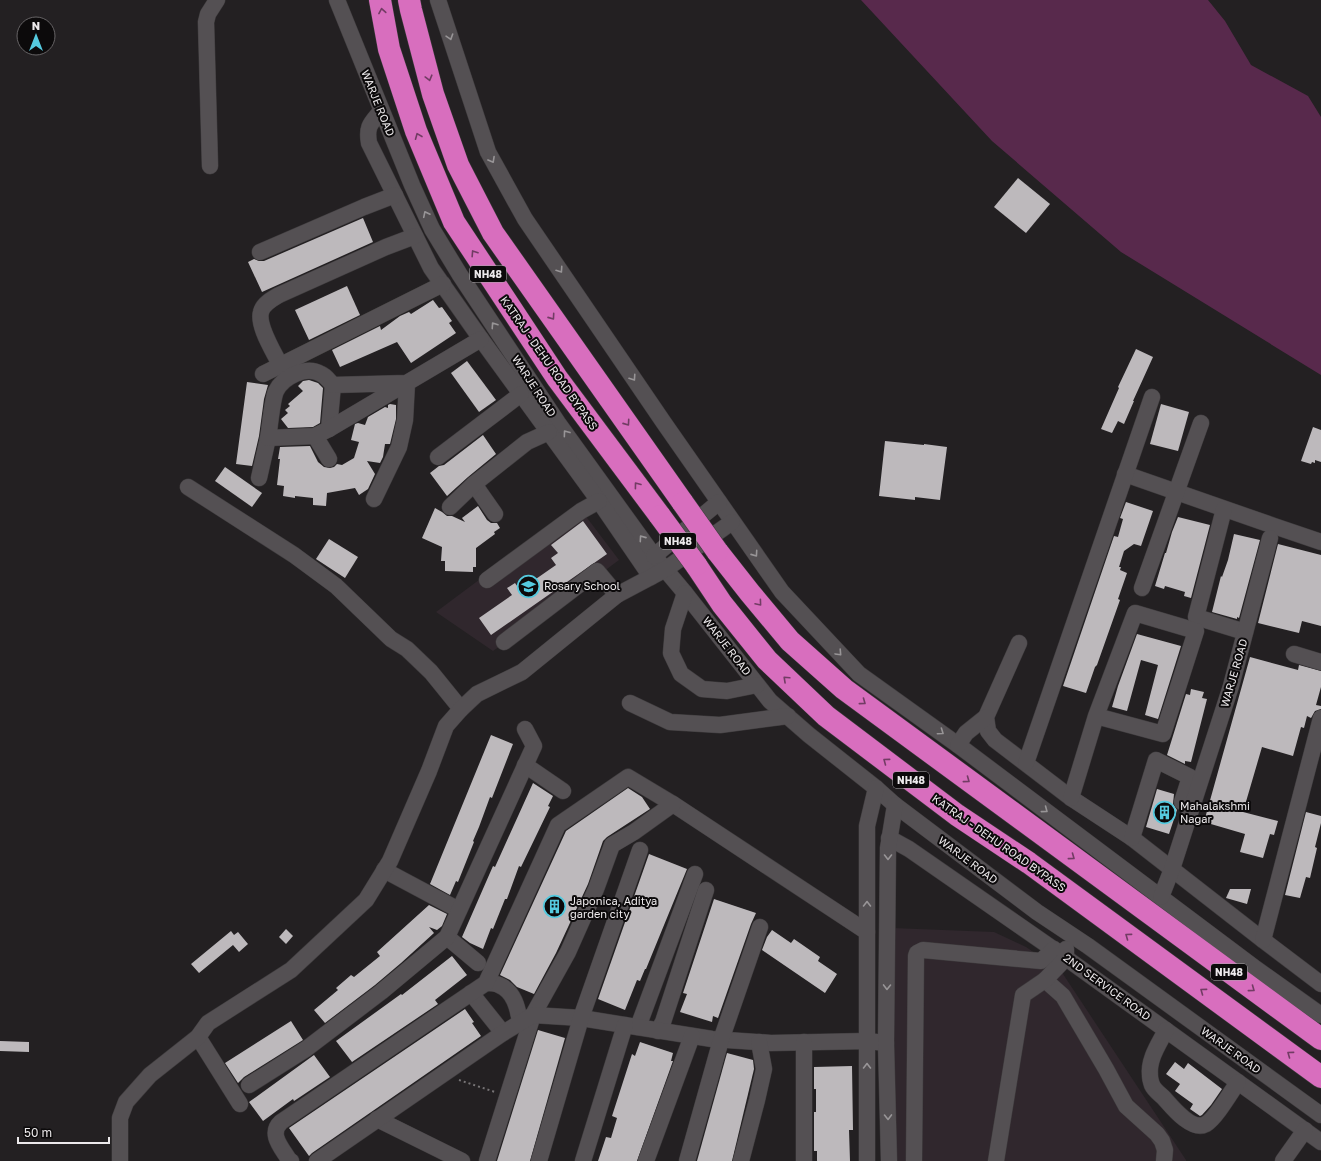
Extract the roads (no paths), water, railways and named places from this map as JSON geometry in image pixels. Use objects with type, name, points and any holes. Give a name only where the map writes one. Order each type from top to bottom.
[{"type":"highway","name":"KATRAJ - DEHU ROAD BYPASS","points":[[380,0],[389,49],[416,131],[454,222],[557,378],[696,565],[722,604],[767,660],[826,716],[957,815],[1029,863],[1321,1077]]},
{"type":"highway","name":"NH48","points":[[409,0],[410,10],[433,94],[458,166],[493,233],[717,551],[790,641],[844,689],[1321,1039]]},
{"type":"street","points":[[210,166],[206,22],[208,14],[217,0]]},
{"type":"street","name":"WARJE ROAD","points":[[337,0],[412,185],[430,223],[460,275],[558,423],[654,556],[770,701],[895,804],[1037,912],[1066,931],[1321,1115]]},
{"type":"street","points":[[438,0],[488,152],[518,205],[530,225],[732,522],[782,592],[859,674],[958,745],[1321,1015]]},
{"type":"street","points":[[382,111],[369,125],[367,134],[369,143],[431,268],[599,500],[651,577]]},
{"type":"street","points":[[260,252],[395,195]]},
{"type":"street","points":[[280,365],[260,324],[261,312],[267,303],[279,295],[386,247],[415,236]]},
{"type":"street","points":[[263,374],[443,284]]},
{"type":"street","points":[[268,438],[322,432],[481,339]]},
{"type":"street","points":[[259,478],[276,392],[282,383],[294,375],[305,371],[314,371],[322,374],[333,385],[407,383]]},
{"type":"street","points":[[374,498],[399,447],[405,420],[407,383]]},
{"type":"street","points":[[329,459],[322,432],[333,385]]},
{"type":"street","points":[[438,457],[521,394]]},
{"type":"street","points":[[1026,763],[1152,397]]},
{"type":"street","points":[[1142,588],[1201,423]]},
{"type":"street","points":[[450,507],[474,484],[527,442],[549,432]]},
{"type":"street","points":[[1125,474],[1321,541]]},
{"type":"street","points":[[474,484],[495,514]]},
{"type":"street","points":[[188,487],[294,555],[336,586],[390,639],[407,649],[426,668],[461,709]]},
{"type":"street","points":[[486,580],[581,511],[599,500]]},
{"type":"street","points":[[654,556],[719,502]]},
{"type":"street","points":[[1224,509],[1196,617],[1246,632]]},
{"type":"street","points":[[120,1161],[120,1118],[126,1102],[150,1075],[198,1037],[208,1023],[291,970],[366,900],[390,861],[429,771],[446,726],[461,709],[477,694],[522,672],[617,596],[666,570],[732,522]]},
{"type":"street","name":"WARJE ROAD","points":[[1161,897],[1168,866],[1231,686],[1270,538]]},
{"type":"street","points":[[504,642],[597,571],[617,596]]},
{"type":"street","points":[[685,593],[672,629],[671,652],[681,674],[702,689],[727,691],[757,685]]},
{"type":"street","points":[[1071,798],[1096,716],[1135,613],[1196,631],[1163,734],[1096,716]]},
{"type":"street","points":[[958,745],[966,733],[986,717],[1019,644]]},
{"type":"street","points":[[1294,654],[1321,662]]},
{"type":"street","points":[[630,702],[670,722],[720,725],[788,716]]},
{"type":"street","points":[[986,717],[988,731],[995,740],[1071,798],[1132,838],[1263,940],[1321,982]]},
{"type":"street","points":[[1263,940],[1321,718]]},
{"type":"street","points":[[249,1085],[306,1049],[381,992],[447,937],[534,746],[525,728]]},
{"type":"street","points":[[1132,838],[1156,760],[1190,777],[1168,866]]},
{"type":"street","points":[[525,765],[563,791]]},
{"type":"street","points":[[291,1161],[276,1139],[275,1132],[280,1122],[486,983],[558,825],[628,777],[673,804],[862,928]]},
{"type":"street","points":[[867,1161],[867,1041],[862,928],[867,826],[876,788]]},
{"type":"street","points":[[487,1161],[508,1096],[526,1019],[568,952],[596,889],[612,845],[634,832],[673,804]]},
{"type":"street","points":[[889,1161],[886,1043],[888,848],[895,804]]},
{"type":"street","name":"2ND SERVICE ROAD","points":[[889,838],[908,849],[1060,954],[1321,1142]]},
{"type":"street","points":[[539,1161],[581,1018],[640,850]]},
{"type":"street","points":[[384,870],[459,910]]},
{"type":"street","points":[[582,1161],[632,1026],[695,874]]},
{"type":"street","points":[[658,1031],[663,1022],[706,890]]},
{"type":"street","points":[[687,1161],[721,1040],[760,927]]},
{"type":"street","points":[[996,1161],[1023,995],[1045,980],[1060,954],[1066,931]]},
{"type":"street","points":[[447,937],[478,963]]},
{"type":"street","points":[[914,1161],[917,953],[923,950],[1041,961],[1060,954]]},
{"type":"street","points":[[1045,980],[1063,996],[1126,1106],[1157,1134],[1162,1141],[1165,1150],[1164,1161]]},
{"type":"street","points":[[486,983],[498,984],[512,995],[518,1010],[526,1019]]},
{"type":"street","points":[[471,993],[503,1033]]},
{"type":"street","points":[[317,1161],[503,1033],[526,1019],[581,1018],[721,1040],[759,1042],[867,1041],[886,1043]]},
{"type":"street","points":[[1166,1030],[1153,1054],[1150,1066],[1150,1076],[1152,1085],[1176,1113],[1191,1123],[1199,1125],[1206,1124],[1212,1119],[1238,1082]]},
{"type":"street","points":[[646,1161],[692,1036]]},
{"type":"street","points":[[198,1037],[240,1104]]},
{"type":"street","points":[[741,1161],[764,1069],[759,1042]]},
{"type":"street","points":[[804,1042],[804,1161]]},
{"type":"street","points":[[377,1119],[462,1161]]},
{"type":"street","points":[[1283,1161],[1305,1130]]},
{"type":"place","name":"Rosary School","points":[[528,586]]},
{"type":"place","name":"Mahalakshmi Nagar","points":[[1164,812]]},
{"type":"place","name":"Japonica, Aditya garden city","points":[[554,907]]}]
